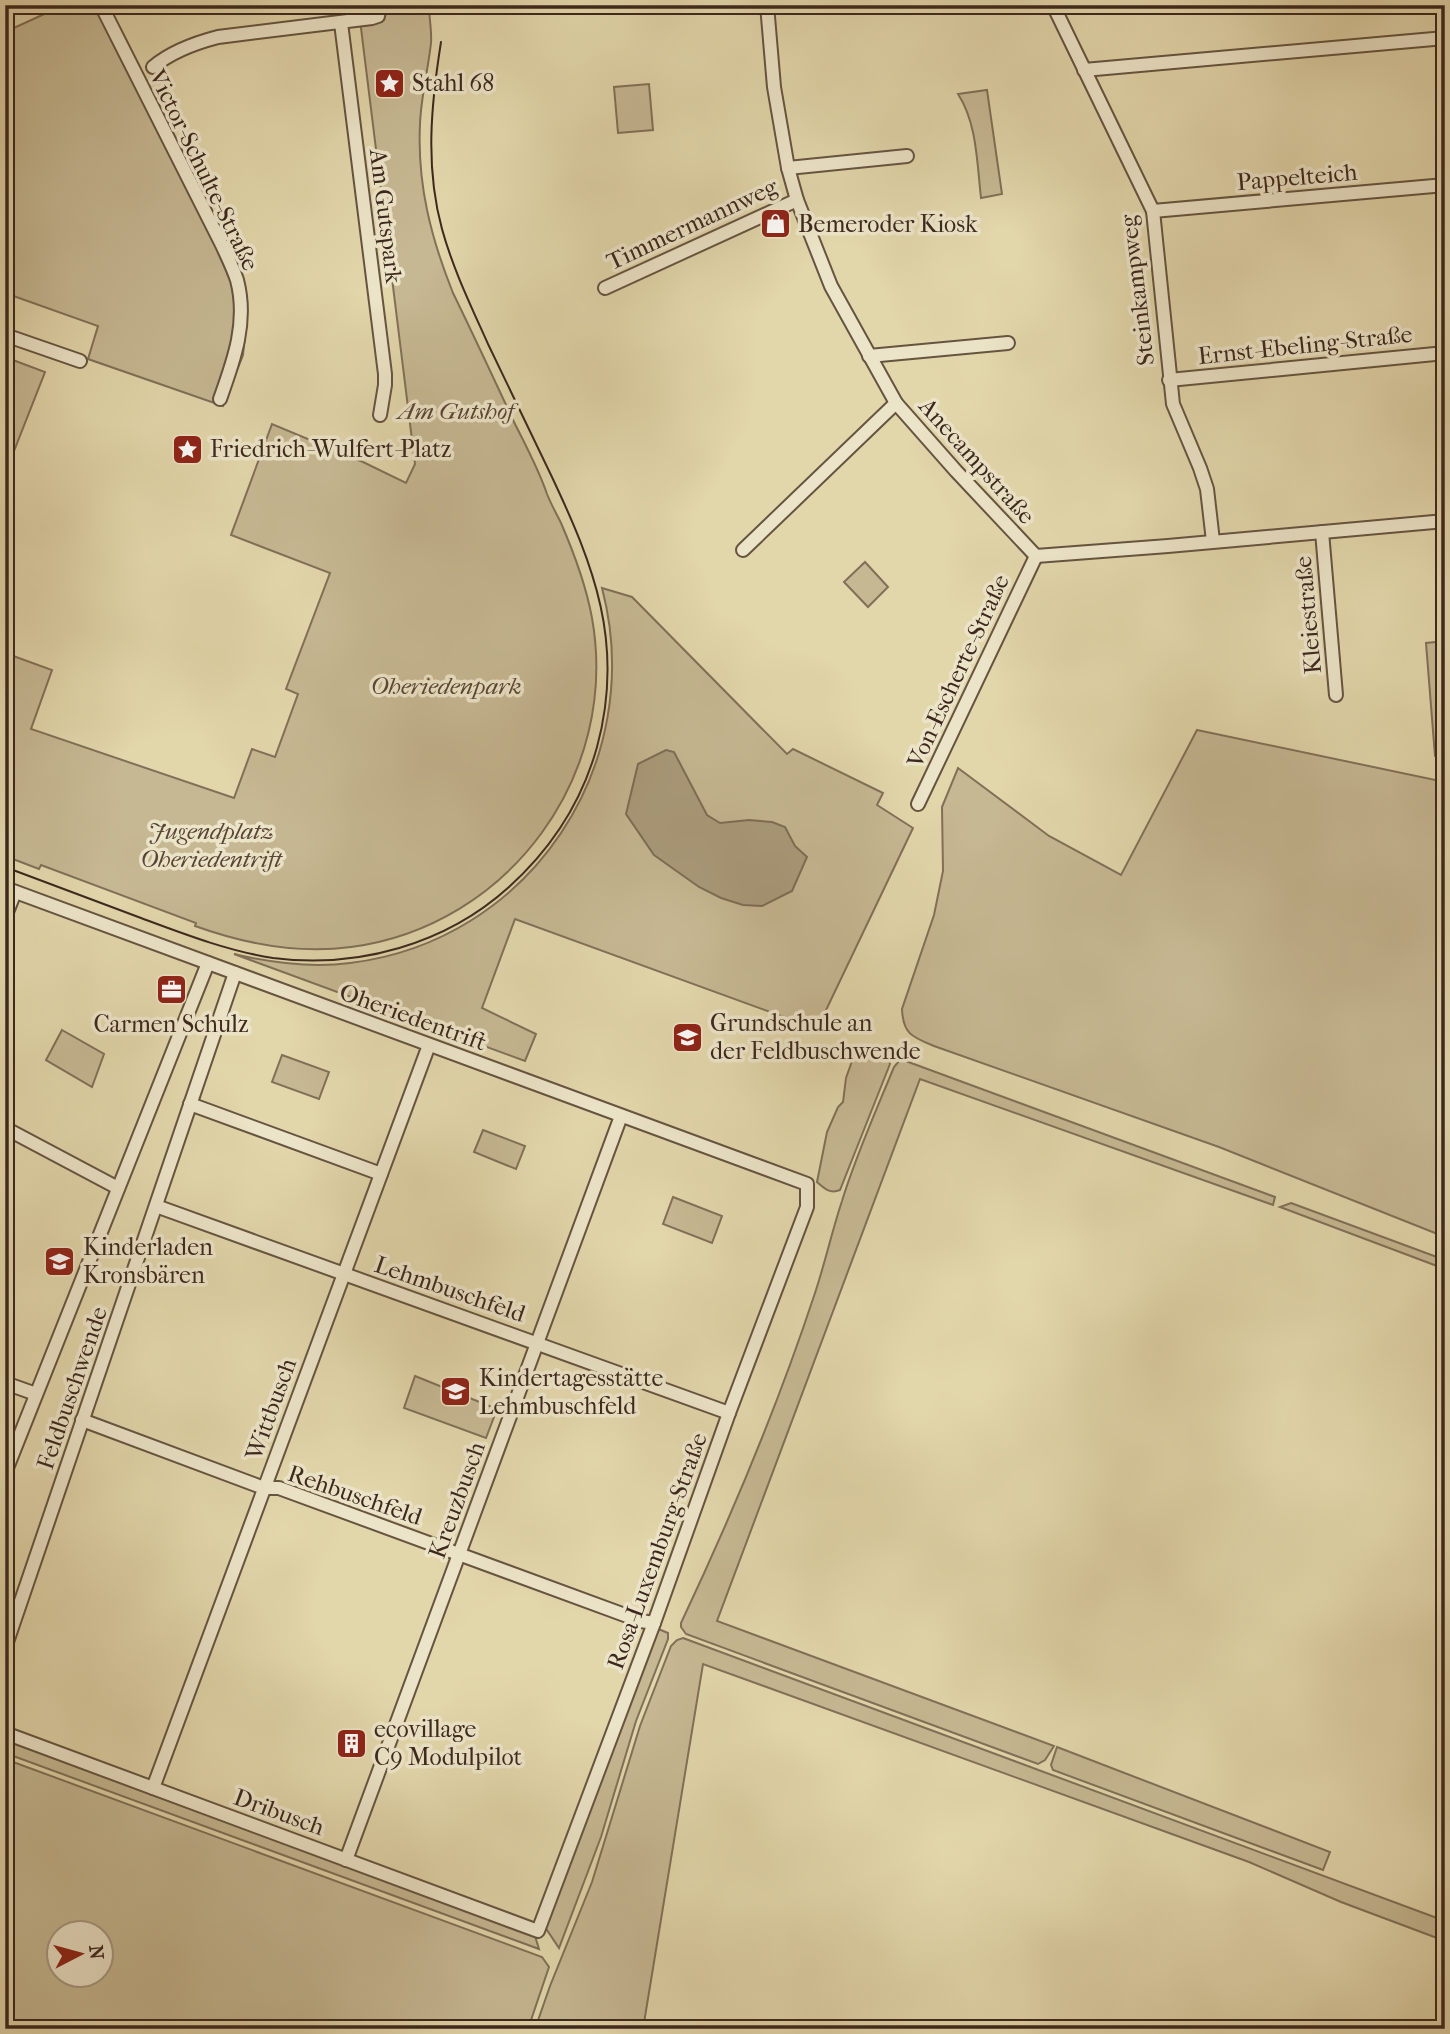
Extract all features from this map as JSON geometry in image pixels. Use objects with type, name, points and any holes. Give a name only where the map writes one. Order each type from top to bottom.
[{"type":"street","name":"Victor-Schulte-Straße","points":[[101,5],[237,280],[242,312],[236,353],[220,399]]},
{"type":"street","points":[[153,66],[196,43],[218,37],[372,18],[377,16],[380,5]]},
{"type":"street","name":"Anecampstraße","points":[[767,5],[774,87],[788,168],[797,200],[831,286],[896,403],[1035,556],[1445,521]]},
{"type":"street","name":"Steinkampweg","points":[[1053,5],[1153,211],[1173,404],[1207,489],[1213,541]]},
{"type":"street","name":"Am Gutspark","points":[[341,23],[384,374],[380,415]]},
{"type":"street","points":[[1084,70],[1445,38]]},
{"type":"street","points":[[788,168],[907,156]]},
{"type":"street","name":"Pappelteich","points":[[1153,211],[1445,186]]},
{"type":"street","name":"Timmermannweg","points":[[605,288],[797,200]]},
{"type":"street","points":[[5,335],[80,361]]},
{"type":"street","points":[[869,356],[1008,343]]},
{"type":"street","name":"Ernst-Ebeling-Straße","points":[[1169,380],[1445,352]]},
{"type":"street","points":[[743,550],[896,403]]},
{"type":"street","name":"Kleiestraße","points":[[1322,532],[1336,695]]},
{"type":"street","name":"Von-Escherte-Straße","points":[[918,804],[1035,556]]},
{"type":"street","points":[[5,917],[10,890]]},
{"type":"street","name":"Oheriedentrift","points":[[10,890],[807,1184]]},
{"type":"street","name":"Feldbuschwende","points":[[5,1473],[208,963]]},
{"type":"street","name":"Feldbuschwende","points":[[5,1648],[11,1615],[82,1420],[235,973]]},
{"type":"street","name":"Wittbusch","points":[[153,1788],[429,1045]]},
{"type":"street","points":[[190,1104],[381,1174]]},
{"type":"street","name":"Kreuzbusch","points":[[346,1860],[621,1116]]},
{"type":"street","points":[[5,1128],[118,1188]]},
{"type":"street","name":"Rosa-Luxemburg-Straße","points":[[538,1931],[807,1207],[807,1184]]},
{"type":"street","name":"Lehmbuschfeld","points":[[156,1206],[729,1413]]},
{"type":"street","points":[[5,1383],[36,1394]]},
{"type":"street","name":"Rehbuschfeld","points":[[82,1420],[264,1488],[279,1488],[641,1621],[654,1623]]},
{"type":"street","name":"Dribusch","points":[[5,1733],[538,1931]]},
{"type":"green space","points":[[64,5],[107,5],[247,313],[243,355],[223,406],[88,359],[98,326],[5,293],[5,32]]},
{"type":"green space","name":"Oheriedenpark","points":[[429,5],[431,43],[420,124],[421,168],[427,210],[453,293],[536,467],[566,534],[583,581],[592,618],[596,676],[588,733],[570,786],[541,833],[504,875],[459,909],[408,933],[351,947],[312,949],[272,946],[195,926],[196,923],[41,865],[39,869],[5,856],[5,653],[52,670],[31,729],[234,798],[252,749],[275,757],[298,694],[286,689],[330,573],[231,535],[272,424],[406,483],[415,464],[360,20],[381,9]]},
{"type":"green space","points":[[649,84],[653,130],[618,133],[614,87]]},
{"type":"green space","points":[[987,90],[1002,194],[981,198],[973,130],[958,94]]},
{"type":"green space","points":[[5,357],[45,372],[5,474]]},
{"type":"green space","points":[[865,562],[888,587],[868,607],[844,582]]},
{"type":"green space","points":[[602,588],[632,597],[787,754],[793,749],[883,793],[877,805],[913,828],[817,1029],[515,919],[482,1008],[536,1034],[525,1061],[234,954],[277,962],[321,965],[350,963],[415,948],[472,920],[521,881],[561,833],[590,778],[607,717],[612,653]]},
{"type":"green space","points":[[1445,641],[1445,758],[1435,756],[1426,643]]},
{"type":"green space","points":[[1197,730],[1445,782],[1445,1237],[1219,1147],[934,1046],[914,1037],[904,1024],[902,1009],[934,915],[943,871],[942,807],[958,768],[1049,836],[1121,875]]},
{"type":"green space","points":[[62,1030],[104,1054],[92,1087],[46,1060]]},
{"type":"green space","points":[[864,1046],[884,1053],[890,1064],[840,1190],[830,1191],[817,1182],[827,1132],[843,1102],[846,1078],[856,1050]]},
{"type":"green space","points":[[282,1055],[329,1072],[319,1099],[272,1082]]},
{"type":"green space","points":[[903,1060],[1275,1197],[1273,1205],[920,1079],[717,1621],[1054,1746],[1045,1760],[1038,1764],[686,1634],[681,1627],[786,1377],[860,1150],[894,1067]]},
{"type":"green space","points":[[483,1130],[525,1146],[516,1169],[474,1152]]},
{"type":"green space","points":[[673,1197],[722,1216],[712,1243],[663,1224]]},
{"type":"green space","points":[[1291,1203],[1445,1260],[1445,1269],[1280,1207]]},
{"type":"green space","points":[[415,1376],[497,1409],[486,1438],[404,1408]]},
{"type":"green space","points":[[656,1628],[668,1633],[668,1639],[636,1721],[601,1837],[559,1948],[545,1927]]},
{"type":"green space","points":[[683,1638],[1445,1921],[1445,1941],[1341,1902],[1249,1862],[703,1664],[643,2029],[535,2029],[592,1882],[640,1726],[671,1646]]},
{"type":"green space","points":[[5,1739],[535,1936],[539,1949],[5,1753]]},
{"type":"green space","points":[[1057,1747],[1330,1852],[1323,1870],[1053,1770],[1051,1765]]},
{"type":"green space","points":[[5,1759],[542,1957],[549,1967],[528,2029],[5,2029]]},
{"type":"shaded area","points":[[666,750],[674,752],[707,815],[720,823],[749,820],[772,822],[785,827],[795,846],[807,857],[792,891],[762,906],[743,905],[699,887],[654,855],[626,814],[638,764]]},
{"type":"tram line","points":[[5,867],[223,946],[273,958],[337,960],[399,948],[458,924],[484,907],[509,887],[538,857],[574,805],[591,767],[605,709],[608,674],[601,607],[580,541],[488,344],[451,258],[442,229],[433,182],[431,136],[441,42]]},
{"type":"place","name":"Stahl 68","points":[[389,83]]},
{"type":"place","name":"Bemeroder Kiosk","points":[[775,224]]},
{"type":"place","name":"Friedrich-Wulfert-Platz","points":[[187,449]]},
{"type":"place","name":"Carmen Schulz","points":[[171,990]]},
{"type":"place","name":"Grundschule an der Feldbuschwende","points":[[687,1037]]},
{"type":"place","name":"Kinderladen Kronsbären","points":[[60,1261]]},
{"type":"place","name":"Kindertagesstätte Lehmbuschfeld","points":[[456,1392]]},
{"type":"place","name":"ecovillage C9 Modulpilot","points":[[351,1743]]},
{"type":"park label","name":"Am Gutshof","points":[[456,411]]},
{"type":"park label","name":"Jugendplatz Oheriedentrift","points":[[211,845]]}]
